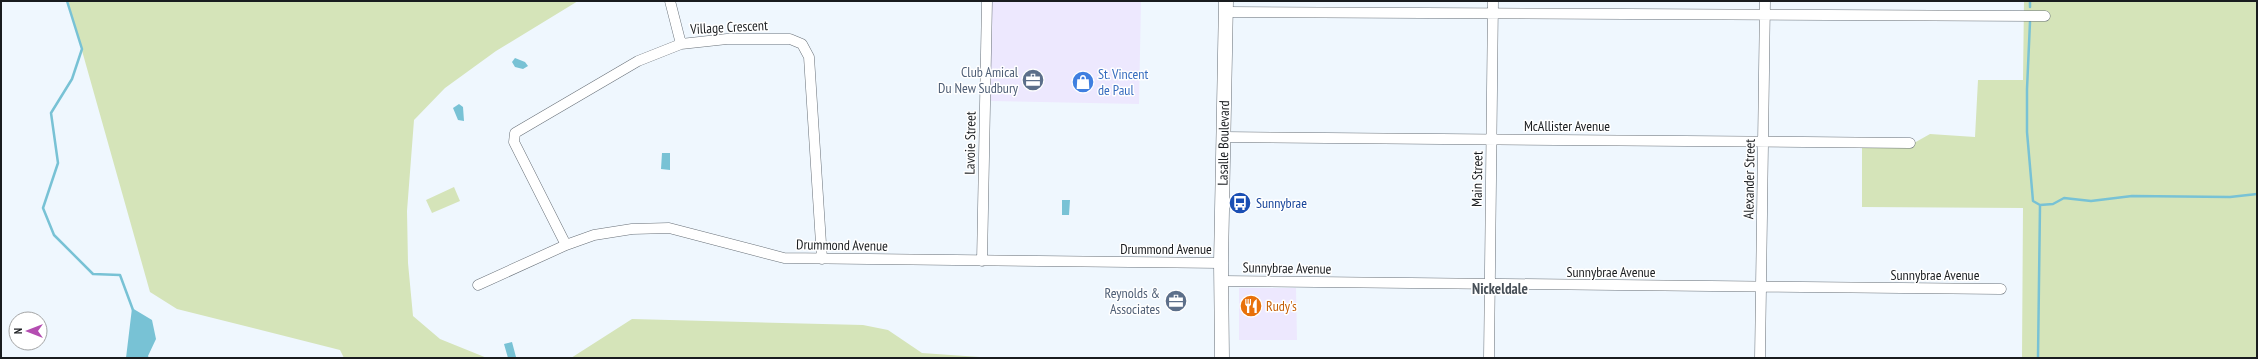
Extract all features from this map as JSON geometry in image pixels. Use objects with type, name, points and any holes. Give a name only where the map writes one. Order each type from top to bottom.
[{"type":"main road","name":"Lasalle Boulevard","points":[[1222,358],[1221,263],[1226,6]]},
{"type":"street","points":[[670,1],[681,44]]},
{"type":"street","name":"Lavoie Street","points":[[982,262],[987,1]]},
{"type":"street","name":"Main Street","points":[[1489,358],[1494,1]]},
{"type":"street","name":"Alexander Street","points":[[1760,358],[1766,1]]},
{"type":"street","points":[[1226,6],[1493,13],[2045,16]]},
{"type":"street","name":"Village Crescent","points":[[566,245],[514,142],[515,133],[636,63],[681,44],[727,38],[790,38],[802,44],[809,57],[822,259]]},
{"type":"street","name":"McAllister Avenue","points":[[1223,137],[1910,143]]},
{"type":"street","name":"Drummond Avenue","points":[[478,286],[566,245],[594,235],[632,229],[669,228],[784,258],[982,262],[1221,263]]},
{"type":"street","name":"Sunnybrae Avenue","points":[[1221,281],[1490,285],[2001,289]]},
{"type":"shaded area","points":[[990,1],[1141,1],[1139,104],[991,101]]},
{"type":"shaded area","points":[[1239,288],[1296,288],[1297,340],[1239,340]]},
{"type":"green space","points":[[68,1],[578,1],[496,51],[445,88],[414,120],[407,211],[408,263],[413,316],[440,339],[487,358],[344,358],[340,350],[177,309],[150,292]]},
{"type":"green space","points":[[2024,1],[2257,1],[2257,358],[2022,358],[2023,208],[1862,207],[1862,143],[1914,143],[1930,134],[1975,137],[1978,80],[2023,80]]},
{"type":"green space","points":[[454,187],[460,201],[432,213],[426,200]]},
{"type":"green space","points":[[632,319],[863,325],[888,330],[922,353],[994,358],[571,358]]},
{"type":"water","points":[[515,58],[525,62],[528,66],[523,69],[515,67],[512,62]]},
{"type":"water","points":[[459,104],[463,107],[464,121],[458,120],[453,108]]},
{"type":"water","points":[[662,153],[670,153],[670,170],[661,169]]},
{"type":"water","points":[[1062,200],[1070,200],[1069,215],[1062,215]]},
{"type":"water","points":[[132,308],[152,320],[156,339],[148,356],[149,358],[126,358]]},
{"type":"water","points":[[512,342],[516,357],[508,358],[504,344]]},
{"type":"waterway","points":[[67,1],[82,49],[72,79],[51,113],[58,163],[43,208],[54,235],[93,274],[120,275],[133,310]]},
{"type":"waterway","points":[[2030,1],[2030,7]]},
{"type":"waterway","points":[[2030,22],[2027,132],[2033,201],[2040,205],[2038,358]]},
{"type":"waterway","points":[[2040,205],[2053,204],[2064,198],[2091,201],[2132,196],[2230,197],[2257,194]]},
{"type":"place","name":"Club Amical Du New Sudbury","points":[[1033,80]]},
{"type":"place","name":"St. Vincent de Paul","points":[[1083,82]]},
{"type":"place","name":"Sunnybrae","points":[[1240,203]]},
{"type":"place","name":"Reynolds & Associates","points":[[1176,301]]},
{"type":"place","name":"Rudy's","points":[[1251,306]]},
{"type":"district","name":"Nickeldale","points":[[1500,288]]}]
